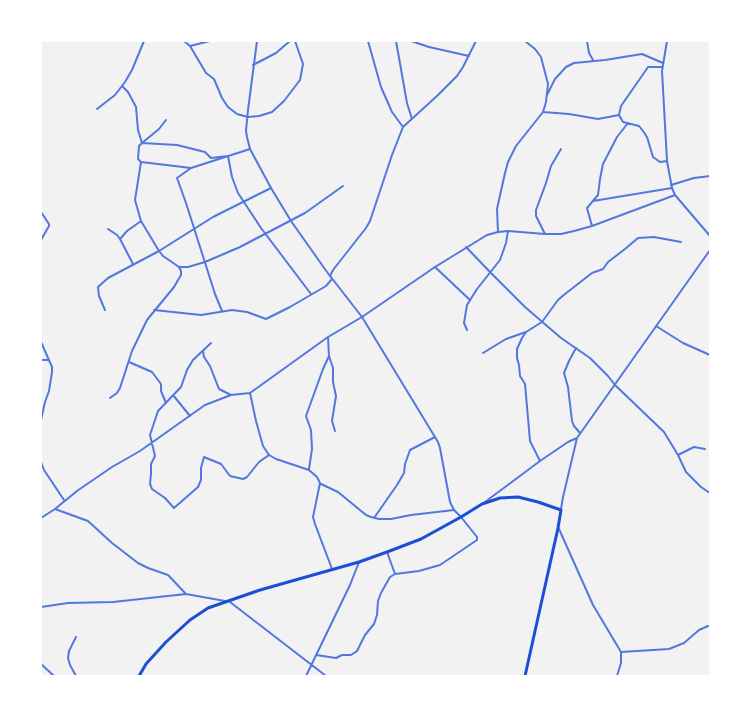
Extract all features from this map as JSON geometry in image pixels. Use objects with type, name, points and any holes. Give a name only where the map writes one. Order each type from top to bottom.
[{"type":"highway","points":[[139,676],[156,654],[190,620],[208,608],[260,590],[359,562],[387,552],[421,539],[482,504],[500,498],[518,497],[561,510],[525,676]]},
{"type":"street","points":[[97,109],[115,94],[129,76],[144,41]]},
{"type":"street","points":[[184,41],[190,46],[204,70],[214,79],[228,107],[237,114],[248,118],[272,112],[284,101],[300,80],[303,64],[295,41]]},
{"type":"street","points":[[190,46],[210,41]]},
{"type":"street","points":[[257,41],[246,134],[250,149],[291,221],[332,279],[362,317],[435,437],[440,448],[450,502],[454,510],[477,537],[475,542],[440,565],[419,571],[395,574],[390,578],[378,601],[374,624],[365,635],[357,651],[351,655],[342,655],[336,658],[316,655]]},
{"type":"street","points":[[253,66],[276,53],[290,41]]},
{"type":"street","points":[[368,41],[380,87],[392,112],[403,127]]},
{"type":"street","points":[[396,41],[407,103],[412,119]]},
{"type":"street","points":[[411,41],[469,56]]},
{"type":"street","points":[[330,276],[370,221],[403,127],[457,76],[476,41]]},
{"type":"street","points":[[498,232],[498,209],[508,162],[516,146],[544,112],[548,84],[541,57],[525,41]]},
{"type":"street","points":[[587,41],[589,53],[593,60]]},
{"type":"street","points":[[668,41],[662,67],[667,161],[672,187],[675,195],[710,236]]},
{"type":"street","points":[[546,96],[555,79],[566,67],[578,62],[642,54],[663,63]]},
{"type":"street","points":[[662,67],[652,67],[646,70],[621,106],[619,115],[623,122],[639,126],[643,131],[647,137],[653,158],[660,162],[667,161]]},
{"type":"street","points":[[122,86],[128,92],[136,107],[138,130],[142,143]]},
{"type":"street","points":[[544,112],[602,119],[619,115]]},
{"type":"street","points":[[166,120],[159,129],[139,146],[138,159],[141,162],[135,200],[141,221],[159,251],[179,267],[188,267],[205,262],[240,247],[305,213],[343,186]]},
{"type":"street","points":[[592,226],[587,208],[598,195],[603,164],[617,137],[628,123]]},
{"type":"street","points":[[142,143],[177,145],[205,152],[211,158],[228,156]]},
{"type":"street","points":[[141,162],[191,168],[250,149]]},
{"type":"street","points":[[545,234],[536,216],[536,210],[551,166],[561,149]]},
{"type":"street","points":[[228,156],[234,186],[310,294]]},
{"type":"street","points":[[191,168],[177,178],[214,294],[222,312]]},
{"type":"street","points":[[593,201],[672,187],[694,178],[710,176]]},
{"type":"street","points":[[105,310],[99,296],[98,287],[115,273],[159,251],[213,217],[271,188]]},
{"type":"street","points":[[41,518],[55,509],[64,500],[205,405],[231,395],[250,393],[328,337],[362,317],[435,267],[487,235],[508,231],[545,234],[567,233],[592,226],[675,195]]},
{"type":"street","points":[[41,212],[49,224],[41,240]]},
{"type":"street","points":[[120,239],[127,230],[141,221]]},
{"type":"street","points":[[108,229],[120,239],[133,264]]},
{"type":"street","points":[[467,330],[464,319],[465,309],[483,280],[491,273],[502,256],[508,231]]},
{"type":"street","points":[[484,353],[542,322],[558,300],[592,273],[603,269],[608,262],[638,238],[654,237],[681,242]]},
{"type":"street","points":[[466,247],[525,307],[561,338],[590,358],[664,432],[686,472],[710,494]]},
{"type":"street","points":[[561,510],[577,438],[710,250]]},
{"type":"street","points":[[110,398],[118,391],[145,323],[180,277],[181,271],[179,267]]},
{"type":"street","points":[[435,267],[470,300]]},
{"type":"street","points":[[154,310],[202,315],[232,310],[247,312],[266,319],[326,286],[332,279]]},
{"type":"street","points":[[656,326],[682,343],[710,355]]},
{"type":"street","points":[[526,332],[517,348],[517,358],[520,376],[525,384],[530,441],[540,461]]},
{"type":"street","points":[[328,337],[329,356],[333,368],[336,396],[332,421],[335,431]]},
{"type":"street","points":[[41,342],[52,372],[41,420]]},
{"type":"street","points":[[212,343],[193,360],[181,387],[158,411],[150,435],[155,456],[151,464],[150,484],[152,489],[165,498],[174,508],[198,487],[201,480],[201,468],[204,457],[221,464],[230,476],[243,479],[247,477],[258,462],[269,454]]},
{"type":"street","points":[[576,348],[564,373],[572,421],[580,433]]},
{"type":"street","points":[[203,351],[219,389],[231,395]]},
{"type":"street","points":[[309,470],[312,430],[306,416],[322,369],[329,356]]},
{"type":"street","points":[[41,360],[49,360]]},
{"type":"street","points":[[129,362],[152,372],[160,384],[166,403]]},
{"type":"street","points":[[250,393],[256,421],[264,446],[269,454],[276,459],[309,470],[317,477],[320,483],[338,492],[360,511],[374,518],[391,519],[454,510]]},
{"type":"street","points":[[173,395],[190,416]]},
{"type":"street","points":[[41,400],[45,402]]},
{"type":"street","points":[[374,518],[404,473],[410,450],[435,437]]},
{"type":"street","points":[[482,504],[540,461],[577,438]]},
{"type":"street","points":[[678,455],[694,447],[705,449]]},
{"type":"street","points":[[41,462],[43,469],[64,500]]},
{"type":"street","points":[[320,483],[313,516],[314,524],[332,570]]},
{"type":"street","points":[[55,509],[88,521],[138,563],[168,575],[186,594]]},
{"type":"street","points":[[558,528],[593,605],[621,652],[621,663],[617,676]]},
{"type":"street","points":[[387,552],[395,574]]},
{"type":"street","points":[[306,676],[350,585],[359,562]]},
{"type":"street","points":[[41,607],[68,603],[113,602],[186,594],[228,601],[326,676]]},
{"type":"street","points":[[621,652],[669,649],[684,643],[699,630],[708,626]]},
{"type":"street","points":[[76,637],[69,651],[68,658],[76,676]]},
{"type":"street","points":[[41,664],[54,676]]}]
